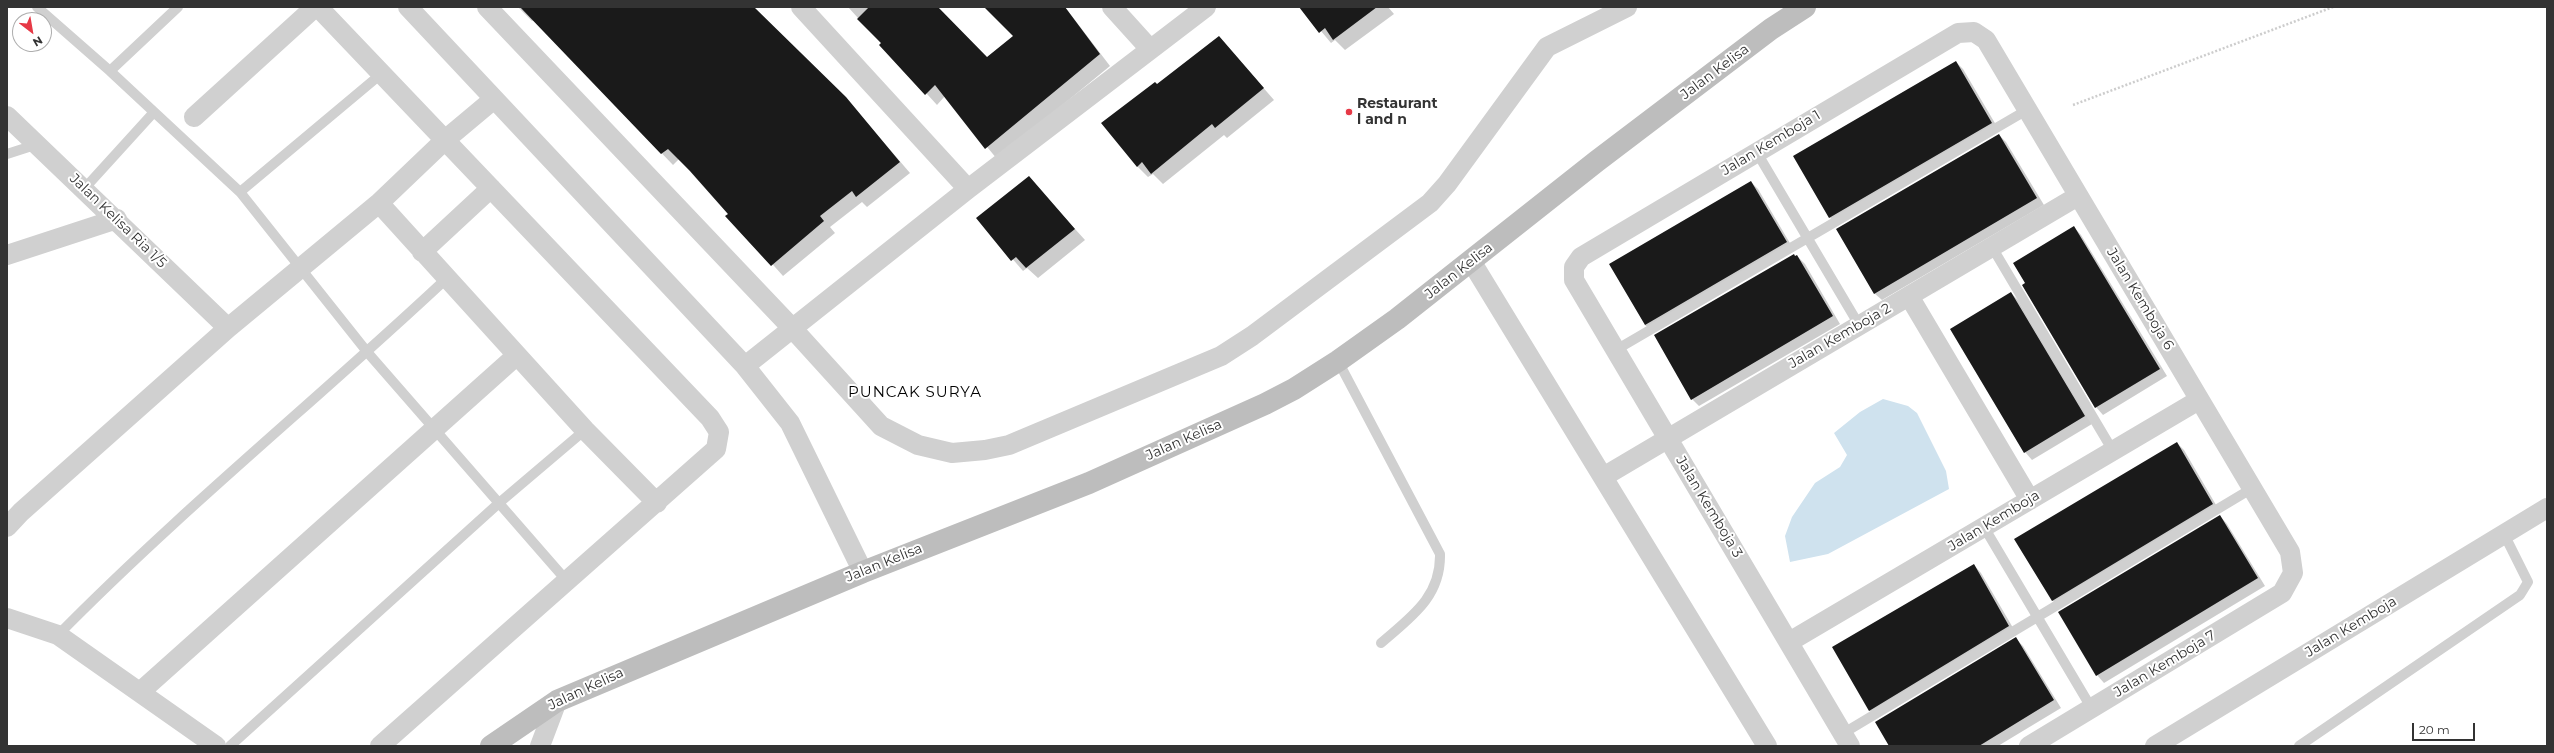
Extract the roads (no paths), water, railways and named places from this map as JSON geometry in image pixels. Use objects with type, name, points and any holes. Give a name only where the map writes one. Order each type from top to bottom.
[{"type":"main road","name":"Jalan Kelisa","points":[[490,746],[556,701],[863,572],[1096,480],[1265,404],[1338,361],[1397,319],[1597,161],[1771,29],[1805,7]]},
{"type":"street","points":[[194,117],[317,7],[710,418],[719,432],[716,449],[657,503],[566,580],[380,746]]},
{"type":"street","points":[[408,7],[745,366],[790,423],[863,572]]},
{"type":"street","points":[[487,7],[792,328],[882,426],[918,445],[952,453],[985,450],[1009,445],[1221,356],[1252,336],[1430,202],[1447,184],[1547,47],[1628,7]]},
{"type":"street","points":[[801,7],[968,189]]},
{"type":"street","points":[[1112,7],[1150,49]]},
{"type":"street","points":[[745,366],[968,189],[1206,7]]},
{"type":"street","name":"Jalan Kemboja 6","points":[[1974,32],[1986,40],[2251,489],[2290,552],[2293,574]]},
{"type":"street","name":"Jalan Kemboja 1","points":[[1574,267],[1581,257],[1756,151],[1958,33],[1974,32]]},
{"type":"street","points":[[7,528],[21,512],[228,328],[379,204],[444,140],[494,99]]},
{"type":"street","name":"Jalan Kelisa Ria 1/5","points":[[7,116],[117,219],[228,328]]},
{"type":"street","points":[[422,252],[491,188]]},
{"type":"street","name":"Jalan Kemboja 2","points":[[1603,477],[2078,196]]},
{"type":"street","points":[[379,204],[516,356],[585,430],[657,503]]},
{"type":"street","points":[[7,255],[117,219]]},
{"type":"street","points":[[1471,261],[1767,746]]},
{"type":"street","name":"Jalan Kemboja 3","points":[[1574,267],[1574,280],[1614,351],[1668,438],[1846,740]]},
{"type":"street","points":[[1909,296],[2030,500]]},
{"type":"street","points":[[140,692],[516,356]]},
{"type":"street","name":"Jalan Kemboja","points":[[1789,642],[2199,400]]},
{"type":"street","name":"Jalan Kemboja","points":[[2155,746],[2547,508]]},
{"type":"street","name":"Jalan Kemboja 7","points":[[2029,746],[2282,593],[2293,574]]},
{"type":"street","points":[[7,618],[58,634],[216,746]]},
{"type":"street","points":[[540,746],[556,701]]},
{"type":"lane","points":[[36,7],[110,71],[240,192],[368,353],[566,580]]},
{"type":"lane","points":[[110,71],[178,7]]},
{"type":"lane","points":[[240,192],[381,74]]},
{"type":"lane","points":[[1614,351],[2027,110]]},
{"type":"lane","points":[[84,189],[154,112]]},
{"type":"lane","points":[[7,154],[38,144]]},
{"type":"lane","points":[[1756,151],[1859,325]]},
{"type":"lane","points":[[1992,247],[2113,451]]},
{"type":"lane","points":[[58,634],[109,583],[368,353],[446,279]]},
{"type":"lane","points":[[1338,361],[1440,554],[1438,579],[1431,593],[1409,618],[1381,643]]},
{"type":"lane","points":[[230,746],[499,503],[585,430]]},
{"type":"lane","points":[[1846,740],[2036,617],[2251,489]]},
{"type":"lane","points":[[1984,527],[2036,617],[2092,709]]},
{"type":"lane","points":[[2299,746],[2520,595],[2528,582],[2504,534]]},
{"type":"water","points":[[1883,399],[1908,406],[1917,413],[1946,471],[1949,489],[1828,554],[1790,562],[1785,536],[1792,517],[1815,483],[1840,467],[1847,455],[1834,433],[1860,412]]},
{"type":"place","name":"Restaurant l and n","points":[[1349,112]]},
{"type":"district","name":"PUNCAK SURYA","points":[[915,393]]}]
